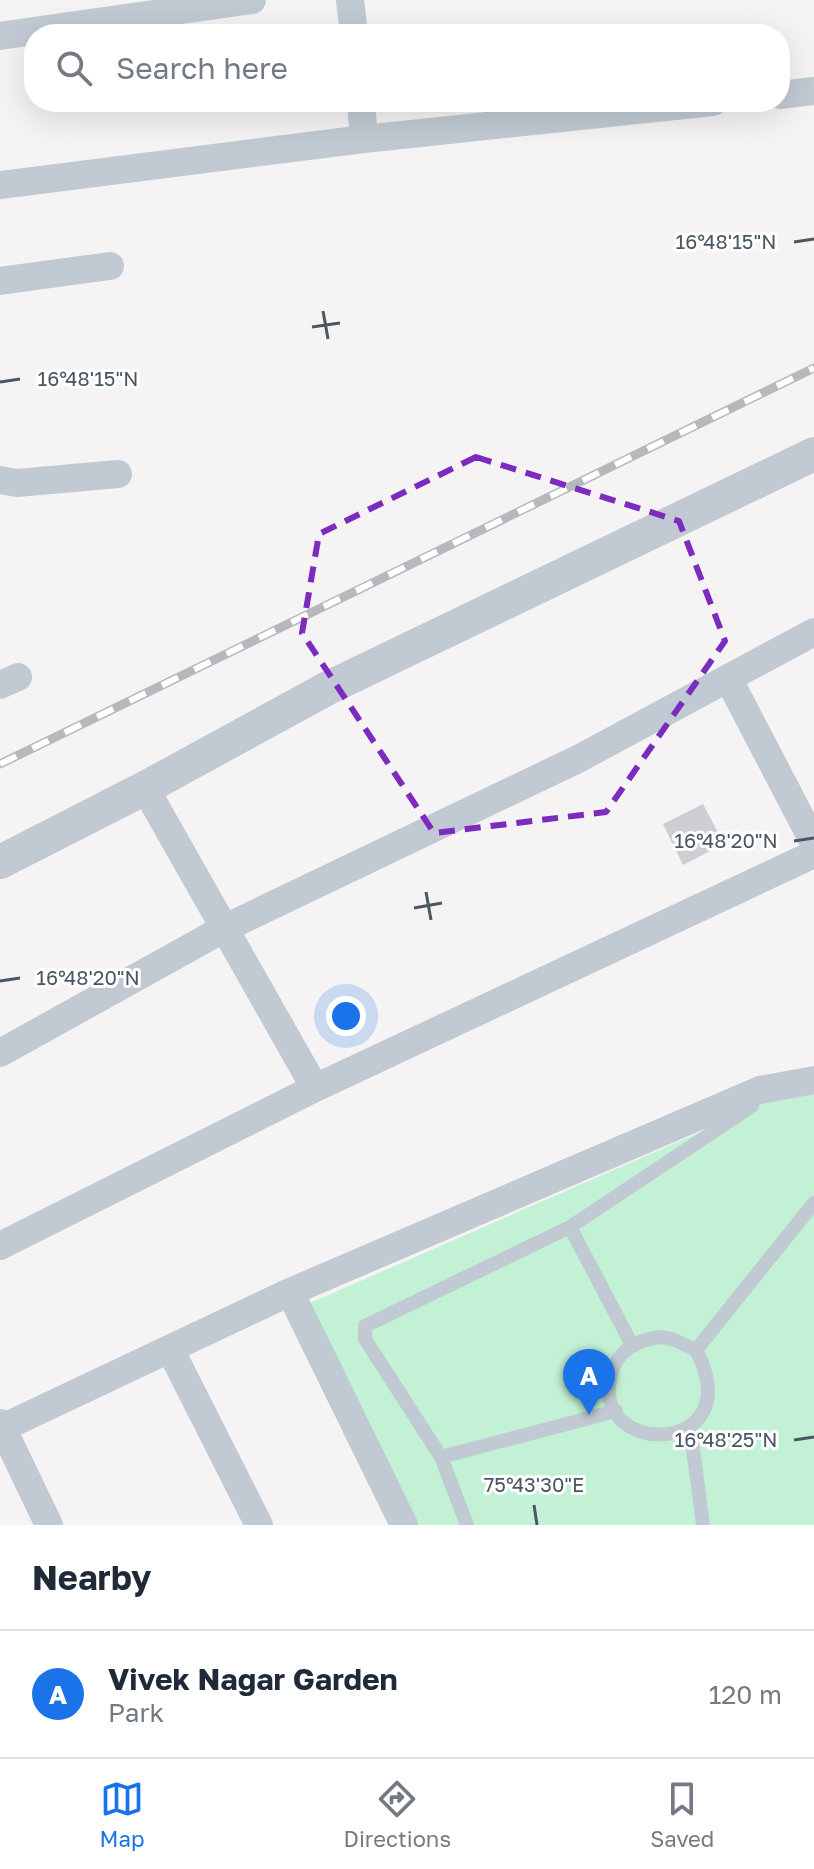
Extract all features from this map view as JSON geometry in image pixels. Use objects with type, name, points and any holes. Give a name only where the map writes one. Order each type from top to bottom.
[{"type":"street","points":[[84,24],[252,0]]},
{"type":"street","points":[[350,0],[353,24]]},
{"type":"street","points":[[0,36],[24,33]]},
{"type":"street","points":[[790,94],[814,91]]},
{"type":"street","points":[[362,112],[364,139]]},
{"type":"street","points":[[0,185],[364,139],[619,112]]},
{"type":"street","points":[[0,281],[110,266]]},
{"type":"street","points":[[0,862],[145,788],[328,688],[814,454]]},
{"type":"street","points":[[0,480],[17,483],[118,474]]},
{"type":"street","points":[[0,1053],[225,928],[578,759],[814,632]]},
{"type":"street","points":[[728,678],[814,843]]},
{"type":"street","points":[[145,788],[315,1088]]},
{"type":"street","points":[[0,1246],[315,1088],[814,854]]},
{"type":"street","points":[[49,1525],[1,1425],[290,1292],[745,1096],[814,1080]]},
{"type":"street","points":[[290,1292],[404,1525]]},
{"type":"street","points":[[170,1349],[259,1525]]},
{"type":"lane","points":[[467,1525],[441,1457],[365,1339],[365,1326],[570,1227],[782,1086]]},
{"type":"lane","points":[[696,1350],[814,1203]]},
{"type":"lane","points":[[570,1227],[632,1345]]},
{"type":"lane","points":[[659,1337],[672,1339],[696,1350],[708,1376],[709,1390],[699,1416],[690,1426],[663,1436],[649,1435],[636,1431],[616,1411],[610,1397],[609,1382],[621,1355],[632,1345],[659,1337]]},
{"type":"lane","points":[[441,1457],[616,1411]]},
{"type":"lane","points":[[690,1426],[703,1525]]},
{"type":"highlighted area","points":[[476,457],[679,521],[725,641],[606,812],[434,833],[302,633],[319,534]]},
{"type":"green space","points":[[814,1092],[814,1525],[418,1525],[308,1304],[778,1098]]},
{"type":"building","points":[[703,804],[724,844],[683,865],[663,824]]},
{"type":"railway","points":[[0,764],[814,368]]},
{"type":"place","name":"Vivek Nagar Garden","points":[[589,1415]]}]
